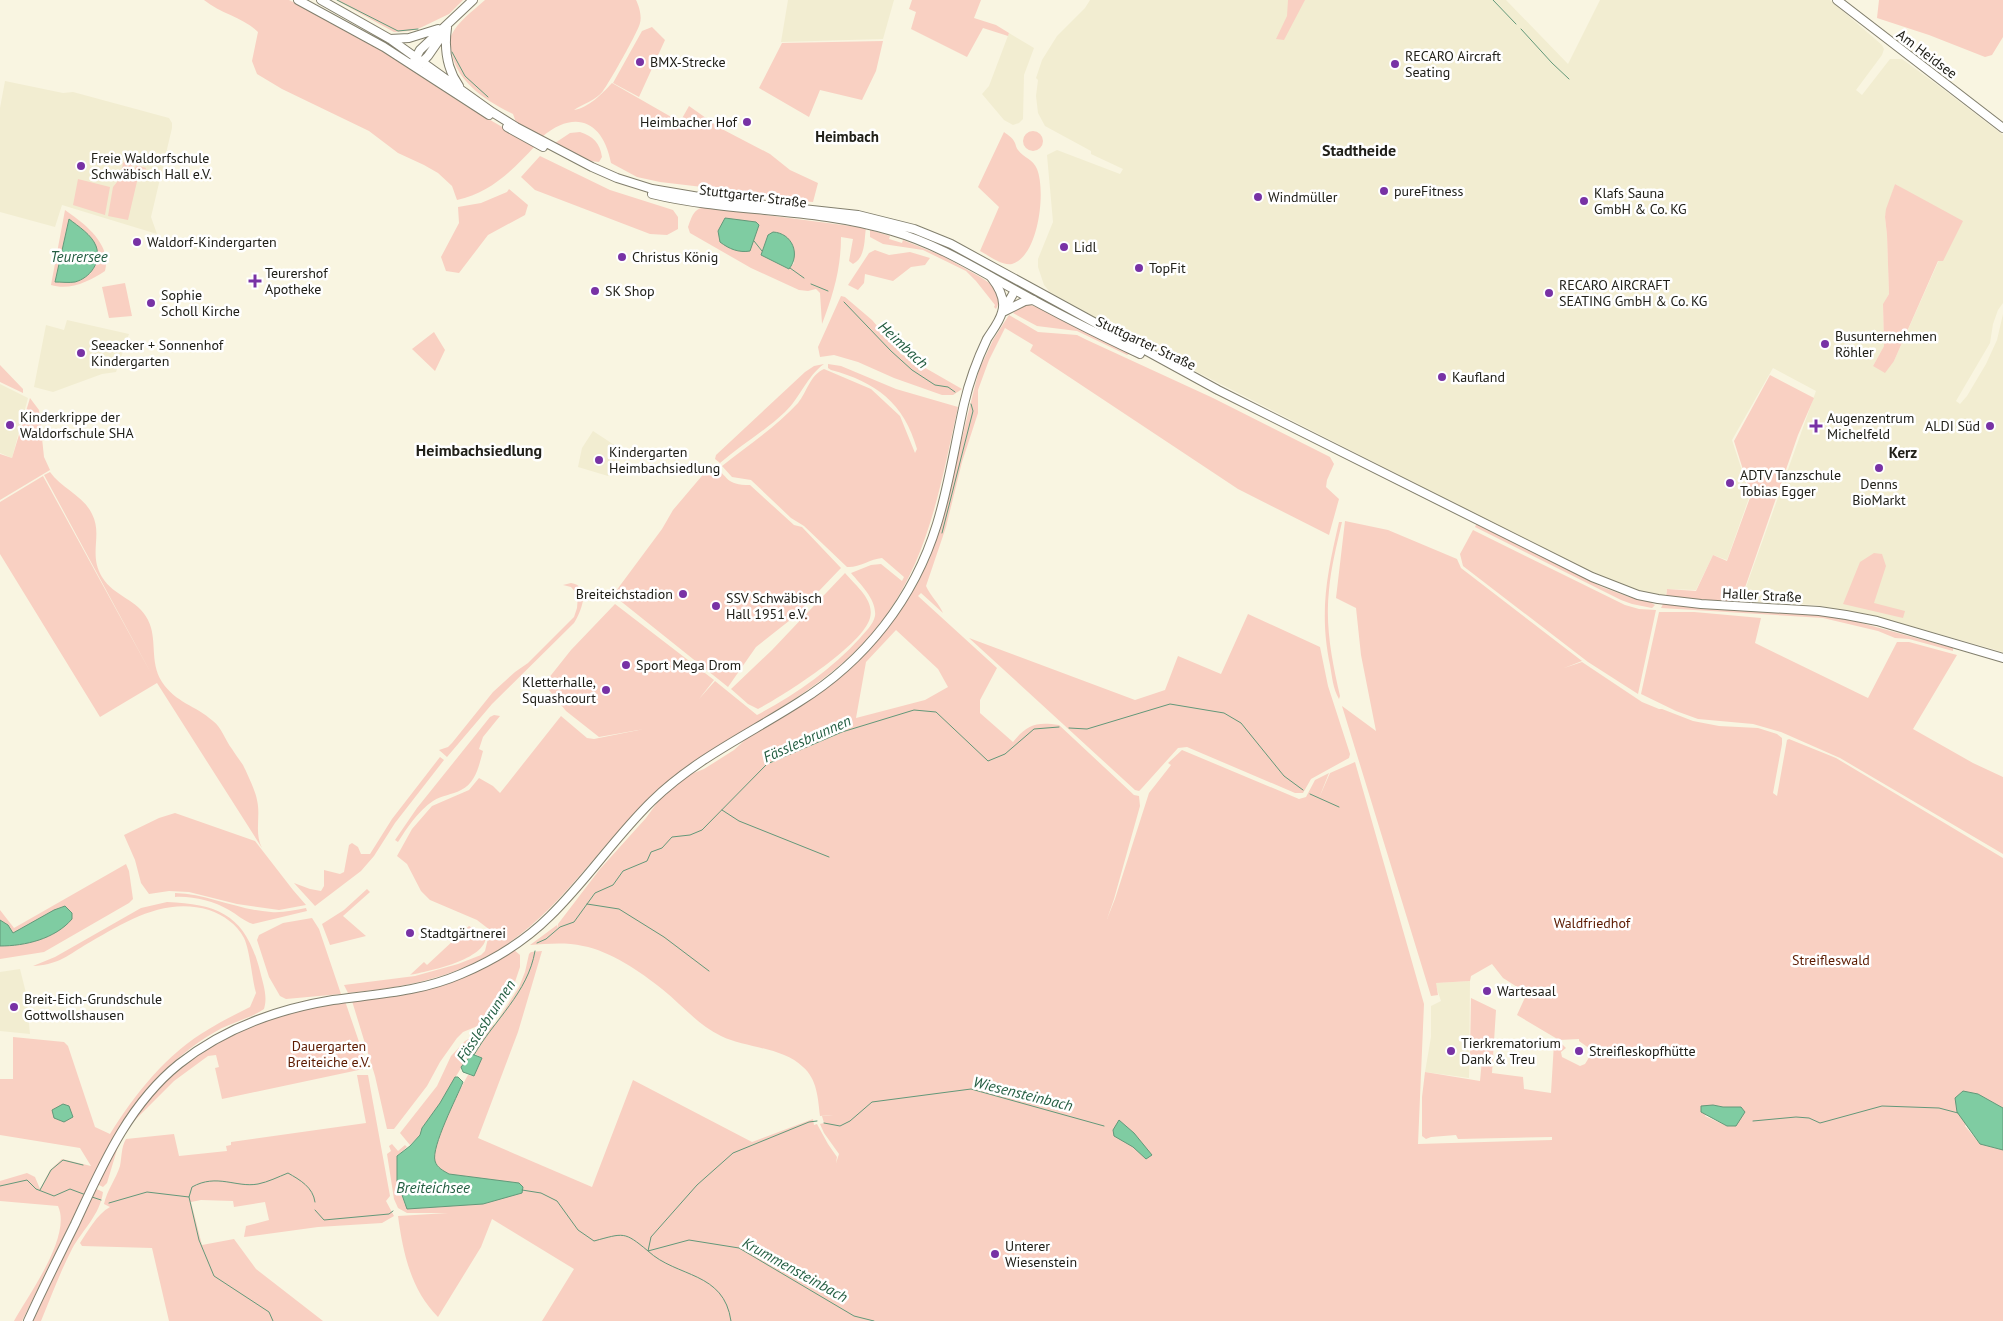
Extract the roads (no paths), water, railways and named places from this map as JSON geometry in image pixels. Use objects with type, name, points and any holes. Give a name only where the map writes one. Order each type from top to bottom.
[{"type":"main road","name":"Stuttgarter Straße","points":[[298,0],[414,66],[521,136],[600,176],[634,189],[698,202],[822,217],[877,226],[947,252],[1093,332],[1218,390]]},
{"type":"main road","name":"Stuttgarter Straße","points":[[321,0],[416,56],[492,112],[547,144],[592,167],[628,182],[652,189],[712,199],[858,215],[895,224],[951,244],[1218,390],[1525,544]]},
{"type":"main road","points":[[414,66],[416,56],[473,0]]},
{"type":"main road","name":"Am Heidsee","points":[[1837,0],[2003,128]]},
{"type":"main road","points":[[414,66],[423,62],[446,27]]},
{"type":"main road","points":[[390,39],[409,38],[446,27]]},
{"type":"main road","points":[[446,27],[446,56],[452,74],[462,90]]},
{"type":"main road","points":[[990,276],[1002,296],[1004,310]]},
{"type":"main road","points":[[28,1321],[98,1174],[121,1132],[148,1095],[178,1065],[206,1045],[236,1029],[280,1013],[304,1006],[426,986],[457,976],[500,955],[525,938],[549,917],[622,833],[669,786],[740,736],[814,692],[856,658],[888,622],[920,570],[927,554],[939,520],[972,377],[981,352],[1013,294]]},
{"type":"main road","points":[[1004,310],[1034,300]]},
{"type":"main road","name":"Haller Straße","points":[[1525,544],[1592,577],[1638,595],[1701,604],[1810,610],[1846,615],[1877,621],[2003,658]]},
{"type":"water","points":[[725,218],[756,222],[759,225],[750,251],[734,250],[720,242],[718,231]]},
{"type":"water","name":"Teurersee","points":[[69,219],[94,242],[97,252],[96,263],[90,273],[80,280],[75,282],[55,282]]},
{"type":"water","points":[[773,232],[785,236],[793,245],[793,263],[789,269],[761,255],[768,235]]},
{"type":"water","points":[[65,906],[72,913],[72,919],[57,932],[29,943],[0,946],[0,920],[8,925],[13,933],[54,910]]},
{"type":"water","points":[[472,1054],[482,1058],[474,1076],[463,1072],[461,1067]]},
{"type":"water","name":"Breiteichsee","points":[[455,1077],[458,1077],[463,1082],[437,1145],[435,1161],[437,1166],[449,1174],[519,1183],[523,1187],[522,1193],[483,1204],[407,1209],[397,1181],[397,1156],[420,1135],[422,1128],[440,1103]]},
{"type":"water","points":[[1963,1091],[1978,1094],[2003,1108],[2003,1150],[1980,1144],[1957,1112],[1955,1098]]},
{"type":"water","points":[[63,1104],[69,1106],[73,1117],[64,1122],[54,1118],[52,1110]]},
{"type":"water","points":[[1701,1106],[1741,1107],[1745,1112],[1736,1126],[1727,1126],[1701,1112]]},
{"type":"water","points":[[1119,1120],[1134,1133],[1152,1155],[1146,1159],[1133,1147],[1114,1136],[1113,1130]]},
{"type":"waterway","name":"Heimbach","points":[[337,0],[398,31],[418,29]]},
{"type":"waterway","points":[[1493,0],[1516,24]]},
{"type":"waterway","points":[[1521,29],[1569,79]]},
{"type":"waterway","name":"Heimbach","points":[[452,52],[465,76],[488,97]]},
{"type":"waterway","name":"Heimbach","points":[[754,241],[762,251]]},
{"type":"waterway","name":"Heimbach","points":[[790,268],[804,278]]},
{"type":"waterway","name":"Heimbach","points":[[811,284],[828,291]]},
{"type":"waterway","name":"Heimbach","points":[[844,302],[912,370],[935,385],[948,387],[955,392]]},
{"type":"waterway","name":"Heimbach","points":[[942,533],[973,411],[971,404]]},
{"type":"waterway","name":"Fässlesbrunnen","points":[[1069,728],[1087,729],[1170,704],[1224,713],[1241,723],[1284,776],[1303,790]]},
{"type":"waterway","name":"Fässlesbrunnen","points":[[537,943],[546,939],[560,927],[574,922],[595,893],[613,885],[623,871],[647,861],[651,852],[662,848],[672,837],[690,835],[702,830],[767,764],[842,732],[914,710],[936,712],[988,761],[1005,754],[1034,729],[1059,727]]},
{"type":"waterway","name":"Fässlesbrunnen","points":[[1310,794],[1339,807]]},
{"type":"waterway","points":[[722,810],[739,821],[829,857]]},
{"type":"waterway","points":[[587,904],[619,909],[664,937],[709,971]]},
{"type":"waterway","name":"Fässlesbrunnen","points":[[474,1055],[518,993],[531,966],[535,951]]},
{"type":"waterway","name":"Wiesensteinbach","points":[[824,1123],[840,1126],[850,1121],[872,1102],[971,1089],[1104,1126]]},
{"type":"waterway","points":[[1753,1121],[1796,1117],[1809,1118],[1820,1123],[1882,1106],[1939,1108],[1958,1113]]},
{"type":"waterway","name":"Wiesensteinbach","points":[[731,1321],[727,1305],[719,1293],[709,1284],[660,1260],[648,1251],[651,1237],[697,1185],[733,1153],[809,1122],[817,1121]]},
{"type":"waterway","points":[[40,1190],[51,1170],[63,1160],[83,1165]]},
{"type":"waterway","points":[[109,1203],[147,1192],[189,1197],[192,1187],[201,1183],[218,1181],[250,1185],[269,1181],[288,1173],[309,1188],[315,1202]]},
{"type":"waterway","points":[[0,1186],[27,1180],[36,1189],[54,1196],[70,1189],[86,1195]]},
{"type":"waterway","name":"Krummensteinbach","points":[[522,1190],[541,1193],[557,1201],[578,1230],[594,1241],[618,1235],[634,1240],[648,1251],[689,1240],[739,1248],[854,1316],[874,1321]]},
{"type":"waterway","points":[[92,1197],[101,1200]]},
{"type":"waterway","points":[[189,1197],[199,1240],[214,1276],[269,1312],[273,1321]]},
{"type":"waterway","points":[[315,1210],[324,1220],[389,1214],[393,1211]]},
{"type":"place","name":"BMX-Strecke","points":[[640,62]]},
{"type":"place","name":"RECARO Aircraft Seating","points":[[1395,64]]},
{"type":"place","name":"Heimbacher Hof","points":[[747,122]]},
{"type":"place","name":"Freie Waldorfschule Schwäbisch Hall e.V.","points":[[81,166]]},
{"type":"place","name":"pureFitness","points":[[1384,191]]},
{"type":"place","name":"Windmüller","points":[[1258,197]]},
{"type":"place","name":"Klafs Sauna GmbH & Co. KG","points":[[1584,201]]},
{"type":"place","name":"Waldorf-Kindergarten","points":[[137,242]]},
{"type":"place","name":"Lidl","points":[[1064,247]]},
{"type":"place","name":"Christus König","points":[[622,257]]},
{"type":"place","name":"TopFit","points":[[1139,268]]},
{"type":"place","name":"Teurershof Apotheke","points":[[255,281]]},
{"type":"place","name":"SK Shop","points":[[595,291]]},
{"type":"place","name":"RECARO AIRCRAFT SEATING GmbH & Co. KG","points":[[1549,293]]},
{"type":"place","name":"Sophie Scholl Kirche","points":[[151,303]]},
{"type":"place","name":"Busunternehmen Röhler","points":[[1825,344]]},
{"type":"place","name":"Seeacker + Sonnenhof Kindergarten","points":[[81,353]]},
{"type":"place","name":"Kaufland","points":[[1442,377]]},
{"type":"place","name":"Kinderkrippe der Waldorfschule SHA","points":[[10,425]]},
{"type":"place","name":"Augenzentrum Michelfeld","points":[[1816,426]]},
{"type":"place","name":"ALDI Süd","points":[[1990,426]]},
{"type":"place","name":"Kindergarten Heimbachsiedlung","points":[[599,460]]},
{"type":"place","name":"Denns BioMarkt","points":[[1879,468]]},
{"type":"place","name":"ADTV Tanzschule Tobias Egger","points":[[1730,483]]},
{"type":"place","name":"Breiteichstadion","points":[[683,594]]},
{"type":"place","name":"SSV Schwäbisch Hall 1951 e.V.","points":[[716,606]]},
{"type":"place","name":"Sport Mega Drom","points":[[626,665]]},
{"type":"place","name":"Kletterhalle, Squashcourt","points":[[606,690]]},
{"type":"place","name":"Stadtgärtnerei","points":[[410,933]]},
{"type":"place","name":"Wartesaal","points":[[1487,991]]},
{"type":"place","name":"Breit-Eich-Grundschule Gottwollshausen","points":[[14,1007]]},
{"type":"place","name":"Tierkrematorium Dank & Treu","points":[[1451,1051]]},
{"type":"place","name":"Streifleskopfhütte","points":[[1579,1051]]},
{"type":"place","name":"Unterer Wiesenstein","points":[[995,1254]]},
{"type":"district","name":"Heimbach","points":[[847,137]]},
{"type":"district","name":"Stadtheide","points":[[1359,150]]},
{"type":"district","name":"Heimbachsiedlung","points":[[479,450]]},
{"type":"district","name":"Kerz","points":[[1903,453]]},
{"type":"park label","name":"Waldfriedhof","points":[[1592,923]]},
{"type":"park label","name":"Streifleswald","points":[[1831,960]]},
{"type":"park label","name":"Dauergarten Breiteiche e.V.","points":[[329,1054]]}]
